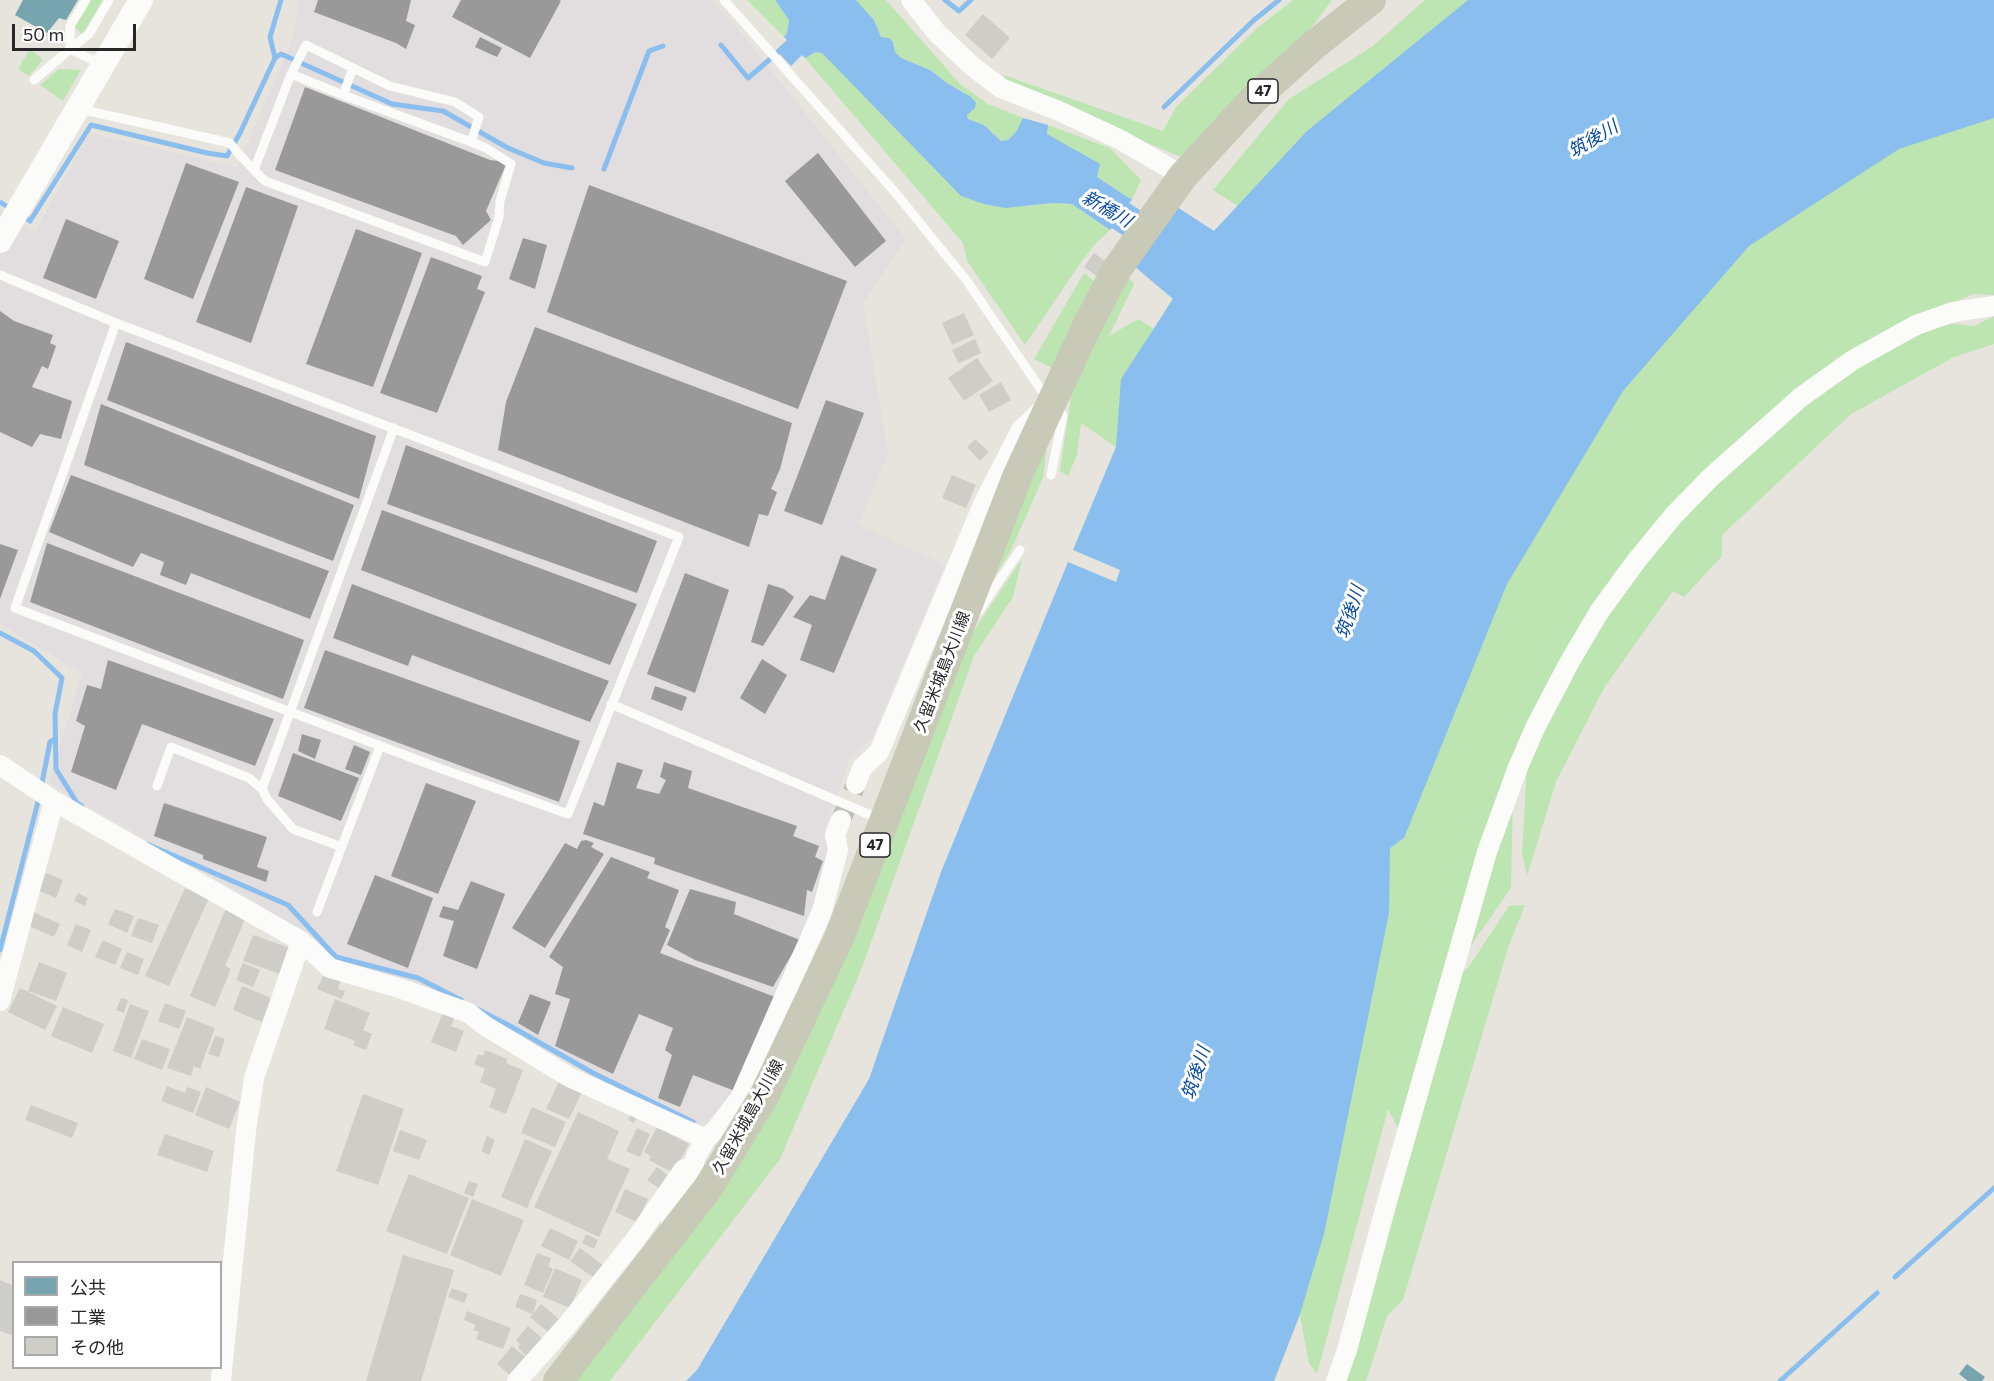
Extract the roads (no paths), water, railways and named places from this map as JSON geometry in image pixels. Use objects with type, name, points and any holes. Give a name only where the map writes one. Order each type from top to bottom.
[{"type":"main road","name":"久留米城島大川線","points":[[555,1378],[672,1237],[708,1188],[764,1096],[839,938],[1017,477],[1087,326],[1118,269],[1175,185],[1255,98],[1314,45],[1371,0]]},
{"type":"street","points":[[0,241],[141,0]]},
{"type":"street","points":[[912,0],[938,33],[972,66],[1001,88],[1059,111],[1121,140],[1175,185]]},
{"type":"street","points":[[1314,45],[1330,19],[1347,0]]},
{"type":"street","points":[[1336,1381],[1347,1350],[1487,852],[1518,767],[1536,726],[1599,612],[1637,560],[1674,516],[1710,478],[1801,396],[1853,360],[1916,325],[1953,312],[1994,306]]},
{"type":"street","points":[[856,783],[862,768],[879,753],[984,502],[1021,430],[1050,403]]},
{"type":"street","points":[[0,765],[54,801],[301,941],[330,968],[402,989],[469,1013],[484,1025],[569,1077],[700,1148]]},
{"type":"street","points":[[0,1001],[54,801]]},
{"type":"street","points":[[517,1381],[568,1324],[635,1240],[681,1172],[740,1098],[822,911],[838,850],[835,835],[841,820]]},
{"type":"street","points":[[221,1381],[246,1131],[254,1078],[301,941]]},
{"type":"street","points":[[672,1237],[671,1218],[692,1174],[700,1148]]},
{"type":"lane","points":[[70,49],[70,26],[86,0]]},
{"type":"lane","points":[[34,80],[88,34],[109,0]]},
{"type":"lane","points":[[724,0],[894,191],[967,281],[1050,403],[1063,415],[1051,475]]},
{"type":"lane","points":[[254,170],[291,74],[306,45],[390,86],[454,102],[479,117],[474,134]]},
{"type":"lane","points":[[70,49],[104,65]]},
{"type":"lane","points":[[345,88],[353,68]]},
{"type":"lane","points":[[78,108],[230,144],[265,181],[485,262],[499,217],[500,201],[511,164],[486,148],[474,134],[345,88],[291,74]]},
{"type":"lane","points":[[0,275],[116,323],[679,537],[568,814],[380,746],[15,608],[116,323]]},
{"type":"lane","points":[[262,789],[394,428]]},
{"type":"lane","points":[[958,628],[975,616],[1020,550]]},
{"type":"lane","points":[[611,704],[884,821]]},
{"type":"lane","points":[[317,912],[380,746]]},
{"type":"lane","points":[[157,786],[171,747],[249,778],[262,789],[267,799],[293,830],[342,847]]},
{"type":"water","points":[[775,0],[856,0],[874,20],[881,37],[889,38],[893,42],[895,52],[901,58],[930,70],[971,97],[976,103],[975,108],[967,115],[968,119],[984,125],[1001,141],[1008,140],[1016,132],[1023,118],[1048,125],[1047,134],[1100,164],[1097,177],[1132,200],[1129,203],[1163,225],[1177,207],[1214,231],[1307,131],[1468,0],[1994,0],[1994,118],[1899,149],[1749,246],[1623,391],[1507,584],[1404,838],[1390,848],[1389,913],[1324,1234],[1300,1314],[1274,1381],[686,1381],[697,1370],[869,1079],[941,872],[1068,562],[1116,582],[1120,570],[1073,550],[1116,447],[1121,379],[1173,299],[1134,266],[1144,250],[1072,204],[1053,203],[1005,208],[961,196],[822,53],[816,52],[805,58],[802,55],[791,66],[776,50],[787,40],[784,37],[789,20]]},
{"type":"waterway","points":[[275,58],[270,37],[281,0]]},
{"type":"waterway","points":[[945,0],[959,11],[971,0]]},
{"type":"waterway","points":[[1164,107],[1254,20],[1279,0]]},
{"type":"waterway","points":[[721,45],[748,78],[783,48]]},
{"type":"waterway","points":[[604,169],[649,51],[663,46]]},
{"type":"waterway","points":[[22,215],[30,221],[91,125],[227,156],[275,58],[281,54],[392,104],[443,111],[508,148],[544,163],[572,168]]},
{"type":"waterway","points":[[0,202],[11,209]]},
{"type":"waterway","points":[[0,633],[34,651],[62,678],[55,714],[56,769],[77,803],[82,806]]},
{"type":"waterway","points":[[41,788],[50,742],[55,739]]},
{"type":"waterway","points":[[0,950],[39,798]]},
{"type":"waterway","points":[[147,844],[288,905],[336,957],[418,978],[461,1000]]},
{"type":"waterway","points":[[477,1009],[593,1073],[693,1122]]},
{"type":"waterway","points":[[1895,1277],[1994,1188]]},
{"type":"waterway","points":[[1780,1381],[1877,1293]]},
{"type":"tunnel","points":[[841,820],[856,784]]},
{"type":"water label","name":"筑後川","points":[[1593,139]]},
{"type":"water label","name":"新橋川","points":[[1107,209]]},
{"type":"water label","name":"筑後川","points":[[1350,612]]},
{"type":"water label","name":"筑後川","points":[[1196,1073]]}]
